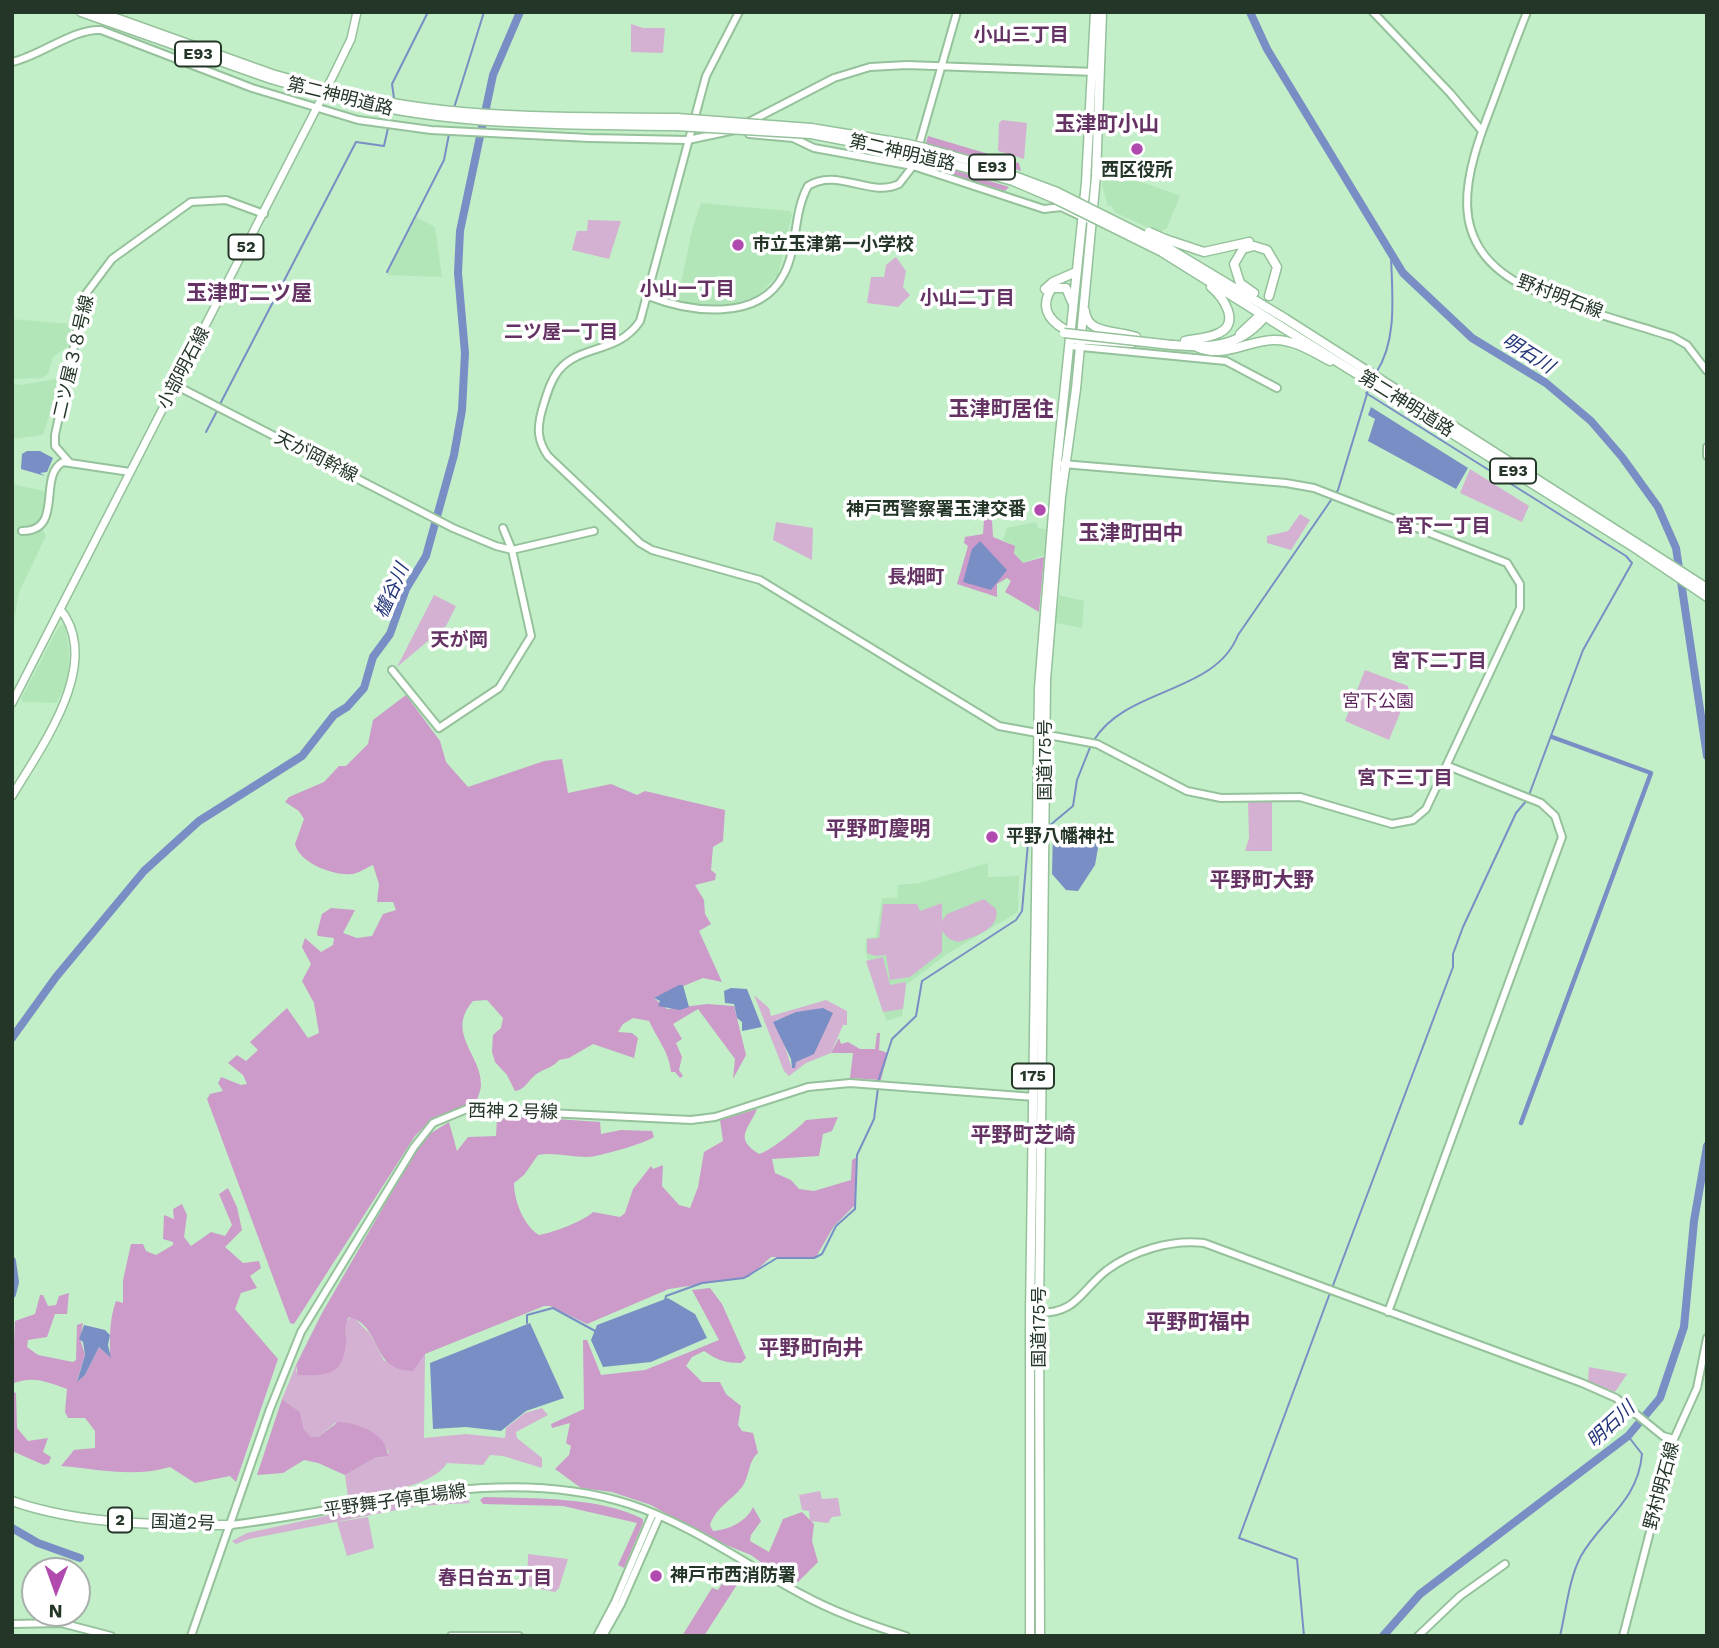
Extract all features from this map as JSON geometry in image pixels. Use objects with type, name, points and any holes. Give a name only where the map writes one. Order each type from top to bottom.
[{"type":"highway","name":"第二神明道路","points":[[81,12],[271,79],[318,89]]},
{"type":"highway","name":"第二神明道路","points":[[99,12],[318,89],[388,106],[554,120],[676,122],[811,131],[924,152],[1088,206],[1163,245],[1286,319],[1386,391],[1396,394]]},
{"type":"highway","name":"国道175号","points":[[1076,343],[1073,326],[1076,272],[1096,176],[1095,12]]},
{"type":"highway","name":"国道175号","points":[[1094,72],[1102,12]]},
{"type":"highway","name":"第二神明道路","points":[[1055,195],[1163,245],[1203,277],[1707,588]]},
{"type":"highway","name":"国道175号","points":[[1030,1636],[1030,1313],[1042,734],[1061,464],[1083,301],[1086,219]]},
{"type":"highway","points":[[1163,245],[1203,252],[1250,241],[1264,243],[1275,252],[1282,265],[1271,298],[1277,267],[1273,257],[1262,247],[1243,249],[1234,264],[1240,283],[1276,308],[1286,319]]},
{"type":"highway","points":[[1076,272],[1053,282],[1045,289],[1042,299],[1046,320],[1064,331],[1170,342],[1208,352],[1227,352],[1270,340],[1284,340],[1360,373]]},
{"type":"highway","points":[[1185,341],[1218,334],[1226,328],[1229,318],[1228,306],[1203,277]]},
{"type":"highway","points":[[1064,331],[1054,324],[1045,306],[1052,288],[1066,288],[1071,295],[1073,326]]},
{"type":"highway","points":[[1083,301],[1086,319],[1092,326],[1126,333],[1139,339]]},
{"type":"highway","points":[[1170,342],[1224,340],[1246,330],[1260,318],[1242,338],[1227,345],[1197,347]]},
{"type":"highway","points":[[1076,343],[1120,343],[1139,339]]},
{"type":"highway","name":"第二神明道路","points":[[1632,542],[1707,597]]},
{"type":"highway","name":"国道175号","points":[[1040,1636],[1040,1313],[1044,1098],[1041,832]]},
{"type":"highway","name":"国道2号","points":[[12,1501],[47,1511],[100,1519],[230,1525]]},
{"type":"main road","name":"小部明石線","points":[[12,703],[264,214],[351,39],[358,12]]},
{"type":"main road","points":[[12,796],[71,690],[73,633],[70,621],[60,609]]},
{"type":"street","points":[[739,12],[706,76],[640,321],[629,337],[567,362],[554,377],[538,432],[548,456],[640,543],[652,550],[760,580],[989,721],[1097,744],[1187,791],[1206,796],[1300,797],[1392,824],[1413,820],[1426,809],[1520,608],[1520,584],[1507,563],[1314,488],[1286,483],[1061,464]]},
{"type":"street","points":[[648,296],[673,306],[697,309],[724,309],[758,300],[784,274],[808,186],[830,178],[895,186],[908,176],[957,12]]},
{"type":"street","points":[[1373,12],[1482,131]]},
{"type":"street","name":"野村明石線","points":[[1527,12],[1466,181],[1466,204],[1474,235],[1497,268],[1540,293],[1673,337],[1687,345],[1707,371]]},
{"type":"street","points":[[12,62],[32,57],[87,31],[101,30],[251,88],[316,108],[389,125],[537,136],[688,140],[730,132],[793,138],[814,148],[912,166],[1044,208],[1061,207],[1086,219]]},
{"type":"street","points":[[730,132],[834,78],[870,67],[1094,72]]},
{"type":"street","name":"二ツ屋３８号線","points":[[69,462],[55,446],[55,435],[85,295],[99,275],[112,259],[191,202],[226,200],[264,214]]},
{"type":"street","points":[[1076,343],[1226,361],[1277,388]]},
{"type":"street","name":"天が岡幹線","points":[[175,385],[456,529],[512,550]]},
{"type":"street","points":[[1707,447],[1707,456]]},
{"type":"street","points":[[22,530],[38,528],[46,517],[56,468],[69,462],[130,472]]},
{"type":"street","points":[[392,670],[439,729],[499,688],[531,636],[512,550],[503,528]]},
{"type":"street","points":[[512,550],[594,531]]},
{"type":"street","points":[[1388,1312],[1562,837],[1555,816],[1541,803],[1448,766]]},
{"type":"street","name":"西神２号線","points":[[191,1636],[270,1409],[301,1332],[414,1147],[432,1123],[467,1109],[691,1120],[715,1117],[808,1087],[862,1084],[1044,1098]]},
{"type":"street","points":[[1030,1313],[1063,1311],[1116,1264],[1157,1247],[1190,1241],[1226,1251],[1616,1398],[1663,1437],[1674,1439]]},
{"type":"street","name":"野村明石線","points":[[1623,1636],[1674,1439],[1696,1388],[1707,1338]]},
{"type":"street","name":"平野舞子停車場線","points":[[230,1525],[285,1518],[390,1498],[467,1489],[523,1488],[584,1493],[656,1515],[835,1611],[906,1636]]},
{"type":"street","points":[[597,1636],[656,1515]]},
{"type":"street","points":[[603,1636],[621,1604],[656,1515]]},
{"type":"street","points":[[1418,1636],[1460,1596],[1505,1564]]},
{"type":"street","points":[[84,1627],[111,1636]]},
{"type":"street","points":[[451,1636],[519,1636]]},
{"type":"shaded area","points":[[928,136],[1019,163],[1021,171],[926,143]]},
{"type":"shaded area","points":[[922,160],[1009,187],[1005,191],[922,165]]},
{"type":"shaded area","points":[[1102,163],[1112,171],[1180,196],[1167,228],[1159,233],[1114,212],[1112,206],[1108,206],[1102,185]]},
{"type":"shaded area","name":"市立玉津第一小学校","points":[[701,203],[790,211],[792,214],[778,275],[758,295],[731,305],[695,306],[677,303],[692,230]]},
{"type":"shaded area","points":[[416,217],[435,227],[442,277],[387,275]]},
{"type":"shaded area","points":[[12,319],[71,324],[70,345],[53,357],[48,374],[42,378],[12,379]]},
{"type":"shaded area","points":[[56,379],[58,389],[43,435],[12,439],[12,383],[21,385]]},
{"type":"shaded area","points":[[12,484],[48,492],[40,523],[46,536],[19,592],[12,632]]},
{"type":"shaded area","points":[[984,519],[992,520],[993,537],[1015,546],[1014,553],[1023,563],[1044,557],[1039,612],[1005,592],[1011,581],[1007,578],[997,584],[997,597],[957,584],[968,546],[964,543],[965,537],[983,534]]},
{"type":"shaded area","points":[[1036,522],[1038,528],[1046,529],[1044,555],[1023,563],[1015,553],[1014,546],[1003,540],[1007,528]]},
{"type":"shaded area","points":[[1059,595],[1084,601],[1082,628],[1056,623]]},
{"type":"shaded area","points":[[65,624],[69,650],[68,683],[56,703],[23,702],[21,699],[59,626]]},
{"type":"shaded area","points":[[406,695],[440,741],[446,762],[468,787],[544,761],[562,759],[568,793],[611,784],[637,795],[645,791],[725,810],[723,841],[713,847],[711,870],[716,874],[715,880],[695,885],[704,900],[705,914],[711,924],[699,931],[722,982],[703,978],[654,998],[667,1009],[707,1004],[734,1006],[746,1055],[733,1079],[735,1059],[698,1009],[673,1024],[682,1039],[676,1043],[682,1057],[679,1070],[683,1076],[680,1078],[675,1072],[671,1072],[666,1052],[649,1021],[633,1018],[623,1024],[618,1032],[632,1033],[638,1038],[634,1058],[593,1044],[569,1058],[559,1060],[515,1091],[507,1075],[495,1062],[492,1052],[493,1035],[501,1028],[503,1018],[487,1000],[473,1001],[465,1013],[463,1034],[480,1074],[481,1087],[477,1101],[433,1118],[415,1136],[294,1324],[290,1323],[207,1099],[210,1094],[223,1091],[218,1083],[221,1077],[241,1085],[247,1084],[243,1075],[228,1063],[237,1055],[246,1061],[258,1050],[250,1042],[287,1008],[308,1038],[319,1033],[314,1003],[302,981],[311,964],[302,947],[305,938],[321,952],[333,945],[334,938],[318,936],[322,914],[331,908],[355,910],[343,933],[357,938],[372,936],[383,914],[396,910],[393,902],[377,902],[379,884],[373,865],[355,873],[336,873],[318,867],[303,857],[295,844],[304,819],[299,811],[285,802],[289,797],[324,782],[339,766],[346,766],[368,744],[373,720]]},
{"type":"shaded area","points":[[988,863],[988,877],[1019,876],[1018,912],[947,954],[906,985],[902,1016],[886,1021],[865,949],[866,938],[876,937],[882,898],[897,898],[898,885],[919,883]]},
{"type":"shaded area","points":[[877,1033],[880,1033],[879,1050],[888,1053],[881,1080],[850,1078],[853,1053],[831,1053],[839,1038],[841,1044],[848,1042],[860,1049],[875,1049]]},
{"type":"shaded area","points":[[757,1109],[745,1138],[759,1154],[777,1144],[806,1120],[838,1117],[832,1131],[823,1134],[819,1156],[772,1159],[775,1173],[791,1180],[799,1189],[814,1191],[851,1180],[852,1160],[857,1157],[855,1205],[834,1226],[816,1257],[771,1257],[749,1277],[669,1289],[587,1324],[550,1306],[544,1306],[425,1354],[413,1371],[399,1369],[389,1363],[367,1329],[349,1317],[346,1324],[345,1350],[339,1366],[333,1371],[318,1375],[298,1375],[296,1365],[322,1313],[423,1138],[449,1122],[457,1151],[468,1137],[496,1136],[497,1118],[511,1119],[513,1116],[600,1122],[601,1134],[621,1130],[652,1131],[654,1137],[649,1140],[601,1155],[538,1155],[524,1175],[514,1183],[521,1212],[529,1226],[539,1235],[568,1226],[593,1212],[620,1217],[625,1213],[633,1189],[651,1166],[653,1169],[663,1165],[662,1186],[679,1205],[690,1208],[698,1187],[704,1152],[723,1141],[720,1120]]},
{"type":"shaded area","points":[[228,1188],[237,1207],[242,1230],[225,1247],[243,1263],[259,1261],[261,1268],[250,1276],[257,1288],[241,1293],[235,1309],[278,1359],[236,1482],[230,1476],[195,1483],[170,1467],[129,1472],[61,1466],[74,1450],[95,1448],[95,1431],[85,1418],[68,1418],[65,1412],[67,1389],[33,1380],[12,1384],[15,1321],[35,1314],[40,1295],[43,1295],[48,1306],[56,1305],[59,1296],[69,1293],[67,1314],[55,1314],[47,1337],[28,1340],[27,1347],[38,1355],[73,1362],[76,1360],[77,1325],[83,1323],[80,1339],[85,1355],[77,1381],[85,1375],[99,1347],[110,1357],[112,1315],[116,1301],[123,1303],[123,1280],[131,1244],[143,1244],[146,1251],[156,1255],[173,1245],[173,1242],[163,1239],[164,1215],[174,1219],[173,1209],[182,1204],[187,1215],[184,1237],[191,1246],[211,1232],[225,1236],[232,1225],[219,1194]]},
{"type":"shaded area","points":[[710,1288],[722,1304],[746,1358],[741,1363],[730,1362],[717,1359],[704,1351],[692,1357],[686,1366],[702,1382],[720,1382],[726,1394],[741,1406],[738,1425],[742,1431],[753,1433],[758,1453],[752,1460],[742,1487],[720,1508],[710,1525],[713,1531],[731,1527],[746,1517],[753,1507],[761,1521],[750,1541],[769,1552],[783,1519],[802,1512],[814,1524],[812,1541],[818,1562],[798,1582],[770,1569],[751,1555],[706,1537],[651,1505],[612,1492],[581,1488],[555,1469],[569,1455],[571,1446],[566,1443],[570,1423],[552,1428],[551,1424],[584,1409],[583,1340],[587,1340],[601,1375],[645,1370],[719,1340],[692,1290]]},
{"type":"shaded area","points":[[12,1391],[16,1393],[17,1428],[28,1441],[48,1438],[43,1452],[51,1457],[49,1463],[44,1465],[12,1451]]},
{"type":"shaded area","points":[[282,1399],[300,1412],[304,1429],[311,1437],[318,1437],[338,1422],[354,1424],[377,1435],[383,1441],[388,1456],[375,1458],[345,1475],[304,1460],[283,1473],[257,1475]]},
{"type":"shaded area","points":[[484,1497],[586,1502],[625,1512],[643,1519],[643,1523],[624,1568],[618,1565],[637,1523],[563,1506],[483,1504],[480,1500]]},
{"type":"shaded area","points":[[734,1564],[747,1569],[704,1636],[682,1636],[712,1588],[718,1590]]},
{"type":"green space","points":[[631,24],[643,28],[665,28],[663,53],[631,52]]},
{"type":"green space","points":[[1002,120],[1027,123],[1024,159],[998,151],[999,123]]},
{"type":"green space","points":[[588,220],[621,221],[609,259],[572,250],[577,231],[587,231]]},
{"type":"green space","points":[[896,257],[906,271],[903,287],[910,295],[898,307],[867,303],[871,277],[884,277],[886,265]]},
{"type":"green space","points":[[1470,469],[1529,506],[1522,522],[1460,493]]},
{"type":"green space","points":[[1300,514],[1310,520],[1291,550],[1267,543],[1267,536],[1288,531]]},
{"type":"green space","points":[[776,522],[813,528],[812,560],[773,540]]},
{"type":"green space","points":[[434,595],[456,606],[446,626],[397,667]]},
{"type":"green space","name":"宮下公園","points":[[1365,670],[1408,686],[1409,691],[1389,740],[1345,721]]},
{"type":"green space","points":[[1248,801],[1272,802],[1272,851],[1245,851],[1249,838]]},
{"type":"green space","points":[[984,899],[996,909],[994,922],[990,927],[978,935],[958,942],[949,939],[942,931],[942,952],[910,977],[890,980],[886,955],[875,956],[867,953],[867,939],[879,938],[883,904],[917,904],[920,911],[942,903],[942,921],[947,914]]},
{"type":"green space","points":[[883,957],[890,985],[905,982],[903,1009],[883,1012],[866,961]]},
{"type":"green space","points":[[754,995],[769,1008],[771,1016],[826,1000],[847,1011],[847,1025],[843,1025],[831,1053],[806,1063],[789,1076],[784,1071]],"holes":[[[811,1010],[792,1068],[776,1020]]]},
{"type":"green space","points":[[352,1316],[370,1334],[384,1361],[425,1354],[424,1438],[466,1434],[505,1438],[506,1428],[525,1413],[542,1408],[548,1415],[516,1432],[517,1438],[542,1458],[542,1468],[503,1456],[490,1455],[483,1465],[447,1463],[440,1471],[416,1484],[348,1497],[345,1475],[375,1458],[385,1457],[389,1452],[385,1445],[373,1436],[335,1423],[318,1437],[311,1437],[304,1429],[300,1412],[282,1399],[296,1365],[296,1372],[346,1336],[345,1322]]},
{"type":"green space","points":[[1589,1367],[1627,1374],[1615,1392],[1588,1381]]},
{"type":"green space","points":[[820,1491],[822,1499],[838,1498],[841,1516],[832,1517],[828,1523],[810,1521],[809,1511],[802,1510],[799,1495]]},
{"type":"green space","points":[[465,1495],[470,1503],[417,1506],[249,1539],[236,1544],[232,1541],[247,1533],[358,1509]]},
{"type":"green space","points":[[368,1517],[374,1548],[347,1556],[337,1522]]},
{"type":"green space","points":[[528,1554],[568,1559],[559,1588],[555,1592],[527,1586]]},
{"type":"water","points":[[1371,407],[1468,468],[1456,489],[1368,441],[1375,419],[1368,415]]},
{"type":"water","points":[[27,451],[40,451],[53,458],[47,472],[40,473],[45,476],[21,469],[22,454]]},
{"type":"water","points":[[980,541],[1007,570],[991,590],[963,582],[972,549]]},
{"type":"water","points":[[1063,825],[1084,831],[1098,848],[1095,865],[1078,891],[1066,890],[1052,874],[1053,830]]},
{"type":"water","points":[[683,985],[689,1007],[680,1010],[658,1006],[660,1001],[654,998]]},
{"type":"water","points":[[731,988],[747,989],[762,1027],[742,1031],[742,1022],[737,1018],[734,1004],[725,1003],[724,991]]},
{"type":"water","points":[[823,1008],[833,1013],[814,1054],[796,1062],[795,1068],[792,1068],[791,1059],[773,1022],[796,1012]]},
{"type":"water","points":[[668,1298],[695,1314],[707,1338],[651,1362],[603,1367],[591,1340],[597,1325]]},
{"type":"water","points":[[530,1323],[564,1398],[526,1411],[501,1431],[466,1427],[433,1429],[430,1363]]},
{"type":"water","points":[[84,1325],[105,1330],[110,1335],[108,1345],[111,1358],[99,1347],[85,1375],[77,1382],[85,1355],[83,1342],[79,1339]]},
{"type":"waterway","points":[[394,98],[392,84],[428,12]]},
{"type":"waterway","points":[[454,108],[484,12]]},
{"type":"waterway","name":"櫨谷川","points":[[12,1038],[56,977],[144,871],[199,821],[302,756],[334,715],[347,707],[364,688],[373,657],[390,634],[406,589],[426,556],[454,455],[462,410],[465,353],[458,273],[460,231],[493,75],[520,12]]},
{"type":"waterway","name":"明石川","points":[[1250,12],[1267,49],[1403,273],[1472,338],[1546,383],[1591,421],[1622,457],[1658,507],[1676,548],[1707,756]]},
{"type":"waterway","points":[[219,406],[356,142],[384,146],[388,128]]},
{"type":"waterway","points":[[387,272],[444,160],[449,134]]},
{"type":"waterway","points":[[1376,373],[1383,360],[1391,331],[1391,255]]},
{"type":"waterway","points":[[1094,740],[1109,723],[1127,710],[1191,680],[1210,669],[1227,654],[1338,490],[1370,384]]},
{"type":"waterway","points":[[1366,393],[1626,556],[1632,563],[1583,650],[1529,795]]},
{"type":"waterway","points":[[206,432],[217,411]]},
{"type":"waterway","points":[[1521,1123],[1651,773],[1552,737]]},
{"type":"waterway","points":[[1049,826],[1073,806],[1077,780],[1091,745]]},
{"type":"waterway","points":[[1332,1288],[1453,967],[1453,954],[1463,927],[1516,813],[1527,800]]},
{"type":"waterway","points":[[878,1082],[892,1039],[916,1016],[922,981],[1016,920],[1022,911],[1028,843],[1034,838]]},
{"type":"waterway","points":[[665,1300],[666,1296],[702,1283],[744,1278],[777,1258],[814,1258],[822,1254],[836,1226],[855,1209],[857,1155],[874,1119],[878,1088]]},
{"type":"waterway","name":"明石川","points":[[1383,1636],[1420,1594],[1628,1436],[1660,1398],[1684,1327],[1694,1221],[1707,1146]]},
{"type":"waterway","points":[[12,1261],[15,1282],[12,1294]]},
{"type":"waterway","points":[[1304,1636],[1297,1559],[1239,1538],[1330,1293]]},
{"type":"waterway","points":[[527,1323],[527,1315],[553,1308],[597,1332]]},
{"type":"waterway","points":[[1560,1636],[1571,1584],[1581,1556],[1618,1510],[1634,1485],[1639,1471],[1642,1454],[1628,1436]]},
{"type":"waterway","points":[[12,1528],[38,1543],[77,1557]]},
{"type":"place","name":"西区役所","points":[[1137,149]]},
{"type":"place","name":"市立玉津第一小学校","points":[[738,245]]},
{"type":"place","name":"神戸西警察署玉津交番","points":[[1040,510]]},
{"type":"place","name":"平野八幡神社","points":[[992,837]]},
{"type":"place","name":"神戸市西消防署","points":[[656,1576]]},
{"type":"district","name":"小山三丁目","points":[[1021,35]]},
{"type":"district","name":"玉津町小山","points":[[1107,125]]},
{"type":"district","name":"小山一丁目","points":[[687,289]]},
{"type":"district","name":"玉津町二ツ屋","points":[[249,294]]},
{"type":"district","name":"小山二丁目","points":[[967,298]]},
{"type":"district","name":"二ツ屋一丁目","points":[[561,332]]},
{"type":"district","name":"玉津町居住","points":[[1001,410]]},
{"type":"district","name":"宮下一丁目","points":[[1443,526]]},
{"type":"district","name":"玉津町田中","points":[[1131,534]]},
{"type":"district","name":"長畑町","points":[[916,577]]},
{"type":"district","name":"天が岡","points":[[459,640]]},
{"type":"district","name":"宮下二丁目","points":[[1439,661]]},
{"type":"district","name":"宮下三丁目","points":[[1405,778]]},
{"type":"district","name":"平野町慶明","points":[[878,830]]},
{"type":"district","name":"平野町大野","points":[[1262,881]]},
{"type":"district","name":"平野町芝崎","points":[[1023,1136]]},
{"type":"district","name":"平野町福中","points":[[1198,1323]]},
{"type":"district","name":"平野町向井","points":[[811,1349]]},
{"type":"district","name":"春日台五丁目","points":[[495,1578]]}]
